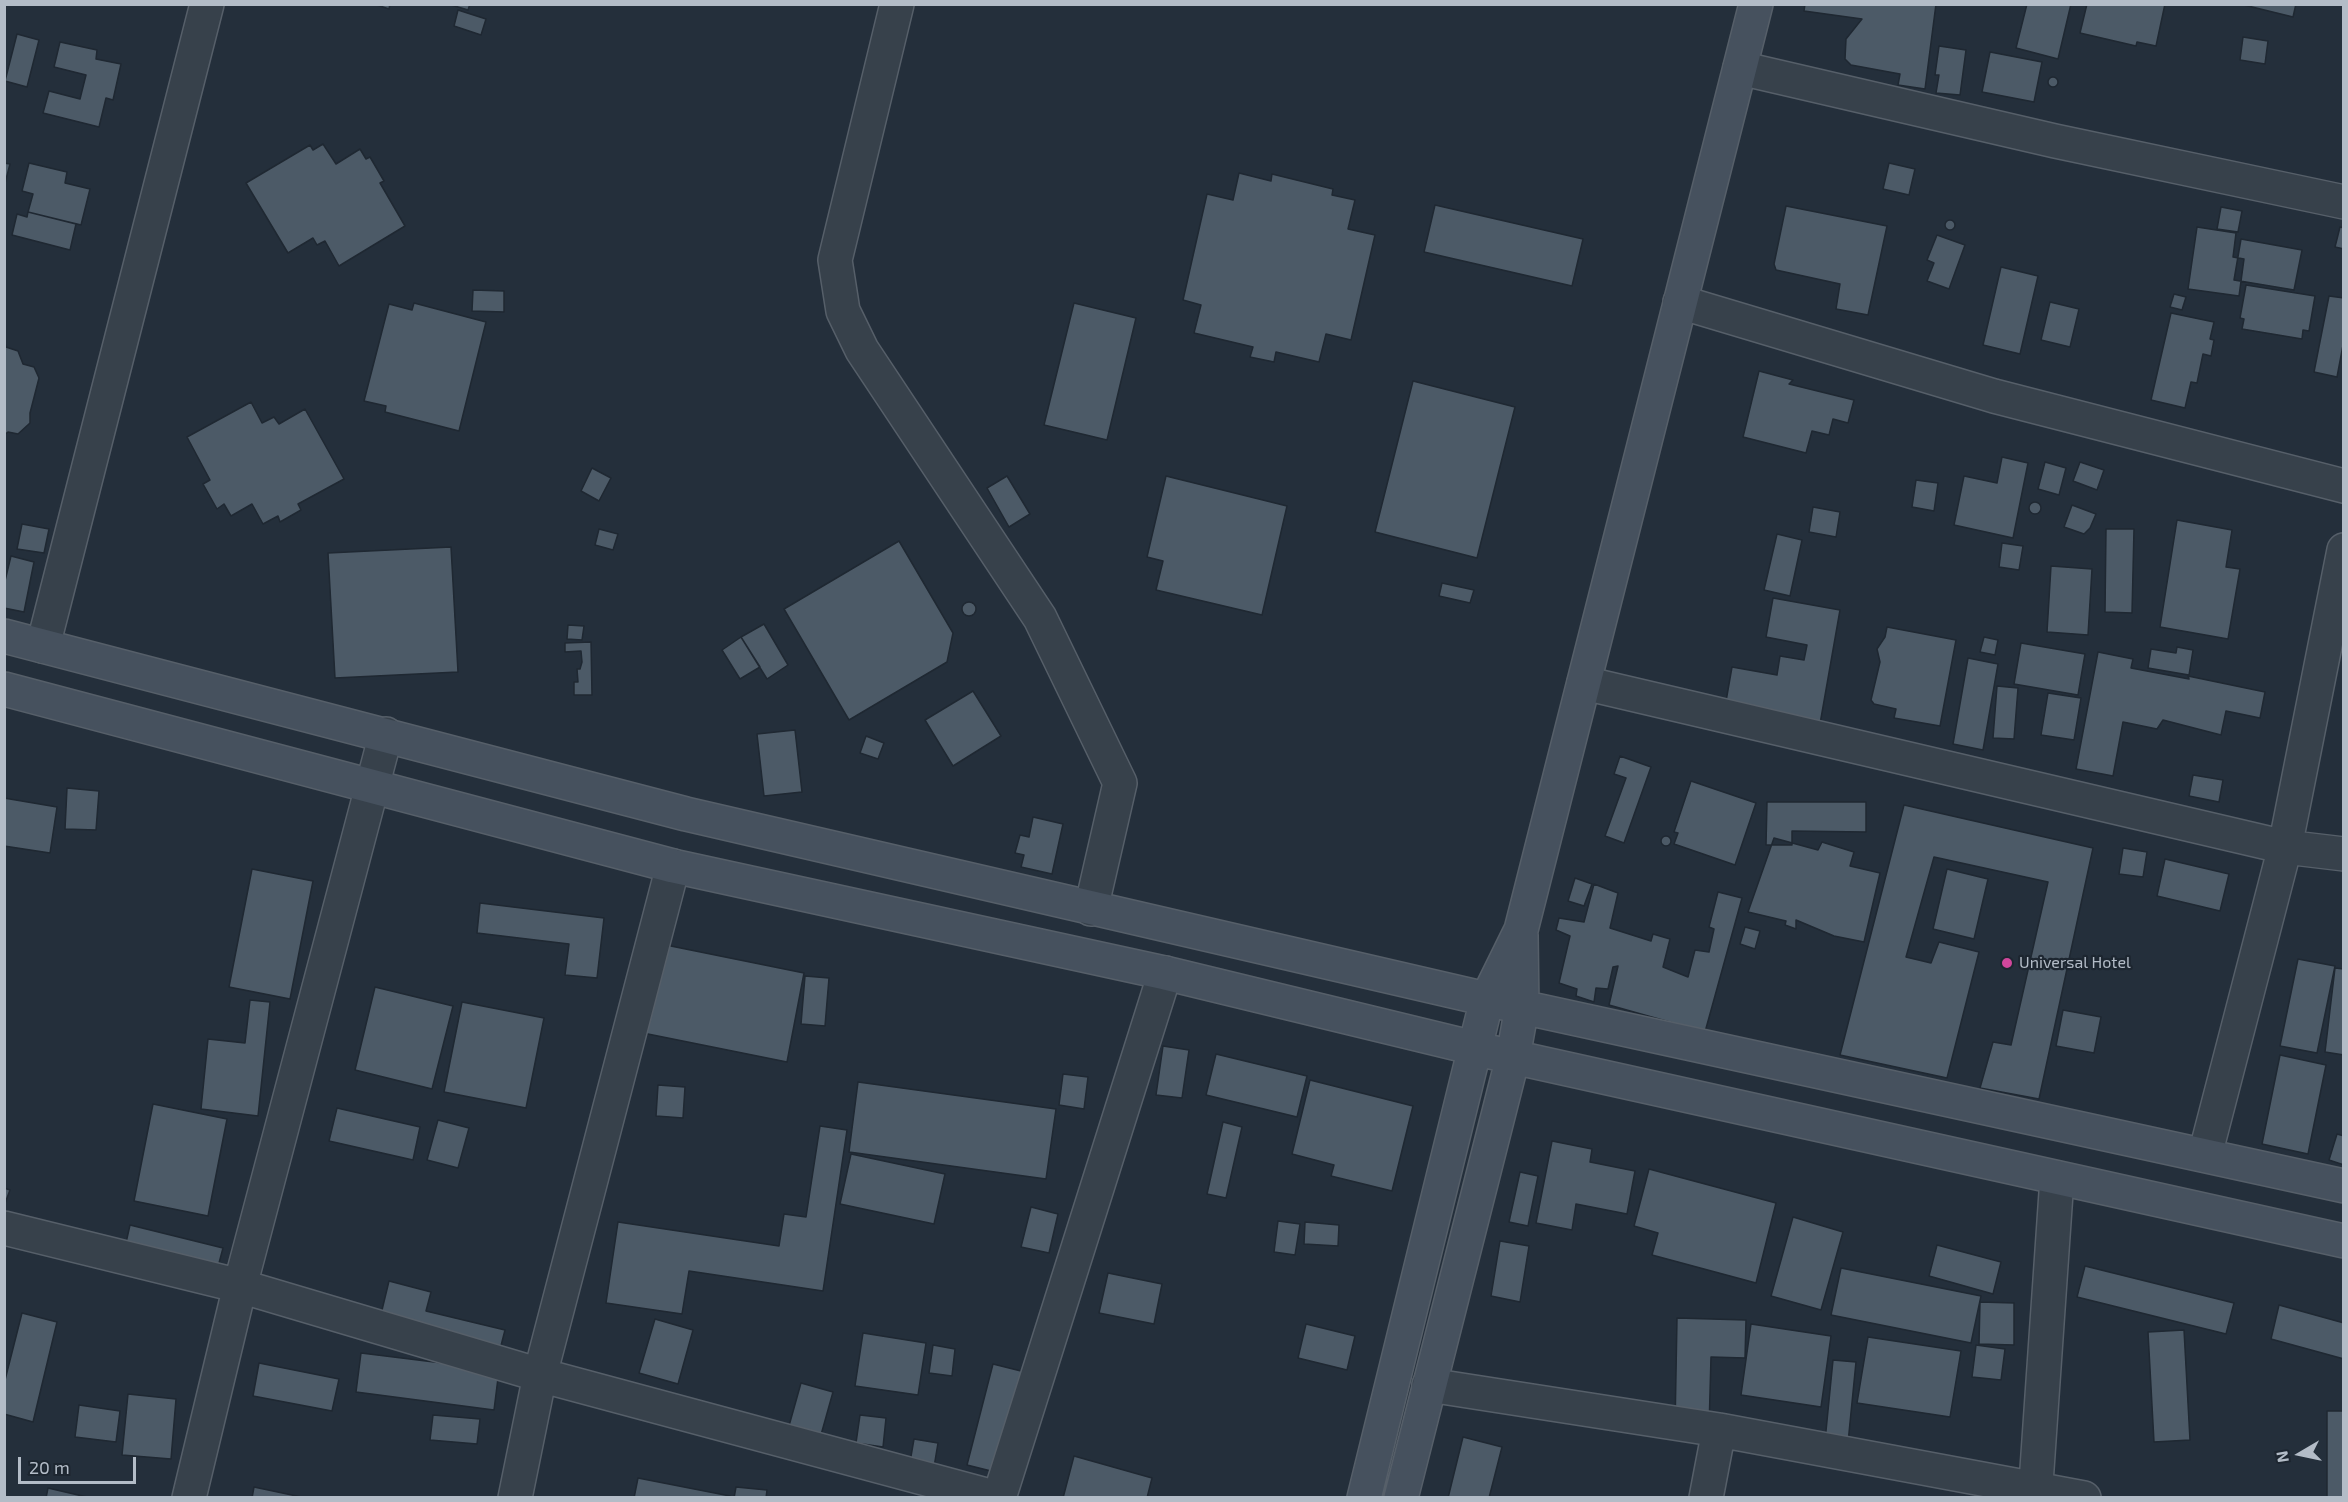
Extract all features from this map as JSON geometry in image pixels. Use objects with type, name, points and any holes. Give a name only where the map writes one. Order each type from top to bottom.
[{"type":"main road","points":[[1364,1497],[1487,999],[1521,930],[1756,4]]},
{"type":"main road","points":[[4,636],[686,814],[1522,1007],[2343,1186]]},
{"type":"main road","points":[[4,689],[673,866],[1165,973],[1513,1057],[2343,1241]]},
{"type":"main road","points":[[1401,1497],[1513,1057],[1522,1007],[1521,930]]},
{"type":"street","points":[[43,646],[207,4]]},
{"type":"street","points":[[897,4],[835,260],[843,312],[862,350],[1040,618],[1120,783],[1091,909]]},
{"type":"street","points":[[1740,68],[2055,141],[2343,202]]},
{"type":"street","points":[[1680,302],[1994,396],[2343,486]]},
{"type":"street","points":[[2205,1155],[2285,847],[2343,550]]},
{"type":"street","points":[[1584,683],[2285,847],[2343,854]]},
{"type":"street","points":[[189,1497],[240,1286],[386,734]]},
{"type":"street","points":[[515,1497],[540,1375],[673,866]]},
{"type":"street","points":[[4,1228],[240,1286],[540,1375],[998,1497],[1165,973]]},
{"type":"street","points":[[2035,1492],[2057,1178]]},
{"type":"street","points":[[1429,1385],[1719,1430],[2035,1492],[2084,1497]]},
{"type":"street","points":[[1706,1497],[1719,1430]]},
{"type":"building","points":[[374,4],[390,4],[389,9]]},
{"type":"building","points":[[448,4],[470,4],[468,10]]},
{"type":"building","points":[[1805,4],[1936,4],[1925,89],[1898,85],[1900,74],[1851,65],[1845,59],[1846,39],[1862,19],[1804,11]]},
{"type":"building","points":[[2027,4],[2071,4],[2058,59],[2016,48]]},
{"type":"building","points":[[2087,4],[2165,4],[2156,46],[2137,42],[2136,46],[2080,33]]},
{"type":"building","points":[[2240,4],[2296,4],[2293,17]]},
{"type":"building","points":[[458,10],[486,19],[481,35],[454,26]]},
{"type":"building","points":[[17,34],[39,40],[27,87],[5,81]]},
{"type":"building","points":[[2243,37],[2268,41],[2265,64],[2240,60]]},
{"type":"building","points":[[60,42],[97,50],[96,59],[121,64],[113,100],[106,98],[99,127],[43,113],[49,91],[80,99],[86,75],[54,67]]},
{"type":"building","points":[[1939,46],[1966,50],[1960,95],[1936,93],[1939,75],[1935,75]]},
{"type":"building","points":[[1990,52],[2042,62],[2034,102],[1982,92]]},
{"type":"building","points":[[2053,77],[2057,78],[2057,86],[2053,87],[2049,86],[2048,82],[2049,78]]},
{"type":"building","points":[[323,144],[336,164],[360,149],[366,159],[370,157],[384,181],[380,183],[405,226],[339,266],[325,241],[317,245],[313,238],[288,253],[246,183],[310,145],[313,150]]},
{"type":"building","points":[[4,163],[10,164],[4,187]]},
{"type":"building","points":[[29,163],[67,172],[65,183],[90,189],[81,225],[28,212],[33,194],[22,191]]},
{"type":"building","points":[[1889,163],[1915,169],[1909,195],[1883,189]]},
{"type":"building","points":[[1239,173],[1271,181],[1272,174],[1333,189],[1332,195],[1355,200],[1348,229],[1375,235],[1351,340],[1326,334],[1319,362],[1276,352],[1274,362],[1250,357],[1253,347],[1194,333],[1201,305],[1183,300],[1207,194],[1233,200]]},
{"type":"building","points":[[1435,205],[1583,239],[1572,286],[1424,252]]},
{"type":"building","points":[[1786,206],[1887,226],[1868,315],[1836,309],[1840,284],[1776,270],[1774,264]]},
{"type":"building","points":[[2221,207],[2242,211],[2238,232],[2217,229]]},
{"type":"building","points":[[28,212],[76,224],[70,250],[12,235],[17,214],[27,217]]},
{"type":"building","points":[[1950,220],[1954,221],[1954,229],[1950,230],[1946,229],[1945,225],[1946,221]]},
{"type":"building","points":[[2197,227],[2236,233],[2233,257],[2244,259],[2239,296],[2188,289]]},
{"type":"building","points":[[2340,227],[2344,228],[2344,249],[2335,247]]},
{"type":"building","points":[[1937,235],[1965,245],[1949,289],[1927,281],[1934,263],[1927,260]]},
{"type":"building","points":[[2241,239],[2302,250],[2294,290],[2234,280]]},
{"type":"building","points":[[2001,267],[2038,276],[2020,354],[1983,345]]},
{"type":"building","points":[[2246,285],[2315,296],[2309,331],[2303,330],[2302,339],[2242,329],[2244,319],[2240,318]]},
{"type":"building","points":[[473,290],[504,291],[504,312],[472,311]]},
{"type":"building","points":[[2174,294],[2186,297],[2182,310],[2170,307]]},
{"type":"building","points":[[2329,296],[2344,298],[2344,340],[2337,377],[2314,372]]},
{"type":"building","points":[[2050,302],[2079,309],[2070,347],[2041,340]]},
{"type":"building","points":[[414,303],[486,322],[459,431],[385,412],[386,406],[364,401],[389,304],[412,310]]},
{"type":"building","points":[[1074,303],[1136,318],[1107,440],[1044,425]]},
{"type":"building","points":[[2171,313],[2214,322],[2210,339],[2214,340],[2211,356],[2203,354],[2197,383],[2191,382],[2185,408],[2151,400]]},
{"type":"building","points":[[4,339],[6,347],[18,351],[23,364],[34,367],[39,378],[30,413],[30,423],[18,434],[8,432],[4,435]]},
{"type":"building","points":[[1759,371],[1793,380],[1789,384],[1854,400],[1848,423],[1833,419],[1829,435],[1812,431],[1806,453],[1743,437]]},
{"type":"building","points":[[1413,381],[1515,407],[1477,558],[1375,532]]},
{"type":"building","points":[[251,402],[262,423],[274,417],[279,424],[305,409],[344,479],[298,504],[301,510],[280,522],[278,516],[263,524],[252,504],[231,516],[224,504],[217,509],[203,484],[210,480],[187,437]]},
{"type":"building","points":[[2002,457],[2028,463],[2013,538],[1954,525],[1964,476],[1997,483]]},
{"type":"building","points":[[2045,462],[2066,468],[2059,495],[2038,489]]},
{"type":"building","points":[[2080,462],[2104,470],[2097,490],[2073,481]]},
{"type":"building","points":[[592,468],[611,478],[599,501],[581,491]]},
{"type":"building","points":[[1007,476],[1030,514],[1009,527],[987,488]]},
{"type":"building","points":[[1166,476],[1287,506],[1262,615],[1156,590],[1163,561],[1147,557]]},
{"type":"building","points":[[1916,480],[1938,483],[1934,511],[1912,507]]},
{"type":"building","points":[[2037,502],[2040,503],[2040,513],[2033,514],[2030,513],[2029,506],[2030,503]]},
{"type":"building","points":[[2072,505],[2096,514],[2090,528],[2084,534],[2064,527]]},
{"type":"building","points":[[1813,507],[1840,512],[1836,537],[1809,532]]},
{"type":"building","points":[[2177,520],[2232,530],[2226,567],[2240,569],[2228,639],[2160,627]]},
{"type":"building","points":[[22,524],[49,529],[44,553],[17,549]]},
{"type":"building","points":[[599,529],[618,534],[613,550],[595,545]]},
{"type":"building","points":[[2106,529],[2134,529],[2132,613],[2105,612]]},
{"type":"building","points":[[1777,534],[1802,540],[1790,596],[1764,590]]},
{"type":"building","points":[[899,541],[953,633],[947,662],[849,720],[784,609]]},
{"type":"building","points":[[2002,543],[2023,546],[2019,570],[1999,567]]},
{"type":"building","points":[[451,547],[458,672],[335,678],[328,553]]},
{"type":"building","points":[[11,556],[34,562],[24,612],[4,608],[4,585]]},
{"type":"building","points":[[2051,566],[2092,569],[2088,635],[2047,632]]},
{"type":"building","points":[[1442,583],[1474,590],[1470,603],[1439,596]]},
{"type":"building","points":[[1773,598],[1840,610],[1820,724],[1725,707],[1732,667],[1777,675],[1780,656],[1804,660],[1807,645],[1766,637]]},
{"type":"building","points":[[969,602],[974,604],[976,609],[974,614],[969,616],[964,614],[962,609],[964,604]]},
{"type":"building","points":[[764,624],[788,665],[767,679],[741,637]]},
{"type":"building","points":[[568,625],[584,626],[582,640],[567,639]]},
{"type":"building","points":[[1887,627],[1956,640],[1940,726],[1894,718],[1896,709],[1874,704],[1871,700],[1880,662],[1877,649],[1885,637]]},
{"type":"building","points":[[741,637],[760,667],[740,679],[722,650]]},
{"type":"building","points":[[1984,637],[1998,640],[1995,655],[1980,652]]},
{"type":"building","points":[[591,642],[592,695],[574,695],[574,682],[578,682],[577,669],[580,669],[582,662],[581,651],[565,652],[565,643]]},
{"type":"building","points":[[2021,643],[2085,654],[2078,695],[2014,684]]},
{"type":"building","points":[[2177,647],[2193,650],[2189,675],[2148,668],[2151,649],[2176,653]]},
{"type":"building","points":[[2098,652],[2133,659],[2131,668],[2189,679],[2188,676],[2265,692],[2260,718],[2226,711],[2221,735],[2163,720],[2157,729],[2123,722],[2113,776],[2076,769]]},
{"type":"building","points":[[1968,658],[1998,664],[1983,750],[1953,744]]},
{"type":"building","points":[[1997,686],[2018,688],[2014,739],[1993,738]]},
{"type":"building","points":[[973,691],[1001,736],[953,766],[925,720]]},
{"type":"building","points":[[2048,693],[2081,698],[2074,740],[2041,735]]},
{"type":"building","points":[[795,730],[802,792],[764,796],[757,734]]},
{"type":"building","points":[[866,736],[884,743],[878,759],[860,753]]},
{"type":"building","points":[[1620,756],[1651,767],[1624,843],[1605,836],[1626,778],[1614,774]]},
{"type":"building","points":[[2193,775],[2223,780],[2219,802],[2189,796]]},
{"type":"building","points":[[1691,781],[1756,803],[1735,865],[1674,844],[1678,833],[1674,832]]},
{"type":"building","points":[[67,788],[99,791],[96,830],[65,829]]},
{"type":"building","points":[[4,798],[57,807],[50,853],[4,846]]},
{"type":"building","points":[[1767,802],[1866,802],[1866,832],[1792,831],[1792,845],[1766,845]]},
{"type":"building","points":[[1904,805],[2093,848],[2039,1099],[1980,1088],[1993,1042],[2011,1045],[2048,882],[1934,857],[1906,957],[1931,963],[1939,942],[1979,952],[1947,1078],[1840,1055]]},
{"type":"building","points":[[1033,817],[1063,824],[1052,874],[1021,867],[1024,855],[1015,853],[1020,835],[1029,837]]},
{"type":"building","points":[[1666,836],[1671,841],[1666,846],[1661,841]]},
{"type":"building","points":[[1774,838],[1818,850],[1822,842],[1854,852],[1850,866],[1880,873],[1864,942],[1834,936],[1796,920],[1796,929],[1785,925],[1786,921],[1748,912]]},
{"type":"building","points":[[2123,848],[2147,852],[2143,877],[2119,874]]},
{"type":"building","points":[[2165,859],[2229,874],[2220,911],[2157,896]]},
{"type":"building","points":[[252,869],[313,881],[290,999],[229,987]]},
{"type":"building","points":[[1947,869],[1988,879],[1974,939],[1933,929]]},
{"type":"building","points":[[1575,878],[1592,884],[1584,906],[1568,901]]},
{"type":"building","points":[[1594,884],[1618,893],[1610,928],[1651,941],[1653,934],[1670,939],[1663,967],[1688,977],[1695,950],[1709,952],[1714,929],[1709,927],[1718,892],[1742,898],[1705,1032],[1609,1005],[1618,966],[1613,967],[1608,989],[1596,988],[1594,1002],[1576,996],[1577,989],[1559,983],[1570,936],[1556,930],[1559,918],[1584,922]]},
{"type":"building","points":[[480,903],[604,918],[597,978],[565,975],[569,944],[477,933]]},
{"type":"building","points":[[1745,927],[1760,931],[1755,949],[1740,944]]},
{"type":"building","points":[[656,943],[804,973],[787,1062],[638,1032]]},
{"type":"building","points":[[2298,959],[2335,966],[2317,1053],[2280,1046]]},
{"type":"building","points":[[2335,968],[2344,969],[2344,1055],[2325,1052]]},
{"type":"building","points":[[805,976],[829,978],[825,1026],[801,1024]]},
{"type":"building","points":[[375,987],[453,1006],[432,1089],[355,1070]]},
{"type":"building","points":[[250,1000],[270,1002],[258,1116],[201,1109],[208,1039],[245,1043]]},
{"type":"building","points":[[462,1002],[544,1018],[526,1108],[444,1092]]},
{"type":"building","points":[[2063,1010],[2101,1017],[2094,1053],[2056,1046]]},
{"type":"building","points":[[1163,1046],[1189,1050],[1182,1098],[1156,1095]]},
{"type":"building","points":[[1216,1054],[1307,1076],[1297,1117],[1206,1095]]},
{"type":"building","points":[[2280,1055],[2326,1065],[2308,1154],[2262,1144]]},
{"type":"building","points":[[1063,1074],[1088,1077],[1084,1109],[1059,1105]]},
{"type":"building","points":[[1310,1080],[1413,1106],[1392,1191],[1331,1176],[1334,1165],[1292,1154]]},
{"type":"building","points":[[858,1082],[1056,1109],[1046,1179],[849,1152]]},
{"type":"building","points":[[658,1085],[685,1087],[683,1118],[656,1116]]},
{"type":"building","points":[[153,1104],[227,1119],[208,1216],[134,1201]]},
{"type":"building","points":[[337,1108],[420,1127],[413,1160],[329,1141]]},
{"type":"building","points":[[438,1120],[469,1128],[458,1168],[427,1160]]},
{"type":"building","points":[[1223,1122],[1242,1127],[1226,1198],[1207,1194]]},
{"type":"building","points":[[820,1126],[847,1130],[823,1291],[689,1271],[682,1314],[606,1303],[618,1222],[779,1246],[784,1214],[806,1217]]},
{"type":"building","points":[[2337,1134],[2344,1136],[2344,1165],[2329,1160]]},
{"type":"building","points":[[1552,1141],[1592,1149],[1590,1162],[1635,1171],[1627,1214],[1576,1204],[1572,1230],[1536,1223]]},
{"type":"building","points":[[851,1154],[945,1174],[934,1224],[840,1204]]},
{"type":"building","points":[[1649,1169],[1776,1203],[1756,1283],[1652,1255],[1658,1233],[1634,1226]]},
{"type":"building","points":[[1520,1172],[1538,1176],[1528,1226],[1509,1222]]},
{"type":"building","points":[[4,1188],[10,1190],[4,1206]]},
{"type":"building","points":[[1031,1207],[1058,1214],[1049,1253],[1021,1247]]},
{"type":"building","points":[[1793,1217],[1843,1232],[1821,1310],[1771,1296]]},
{"type":"building","points":[[1278,1221],[1300,1224],[1295,1255],[1274,1252]]},
{"type":"building","points":[[1305,1222],[1339,1225],[1338,1246],[1304,1244]]},
{"type":"building","points":[[130,1225],[223,1248],[215,1278],[123,1256]]},
{"type":"building","points":[[1500,1241],[1529,1246],[1520,1302],[1491,1296]]},
{"type":"building","points":[[1937,1245],[2001,1262],[1993,1294],[1929,1276]]},
{"type":"building","points":[[2085,1266],[2234,1303],[2226,1334],[2077,1297]]},
{"type":"building","points":[[1841,1268],[1981,1296],[1971,1343],[1831,1315]]},
{"type":"building","points":[[1108,1273],[1162,1284],[1154,1324],[1099,1313]]},
{"type":"building","points":[[389,1281],[431,1292],[426,1311],[505,1330],[495,1369],[375,1339]]},
{"type":"building","points":[[1980,1302],[2014,1303],[2014,1345],[1979,1344]]},
{"type":"building","points":[[2279,1305],[2344,1323],[2344,1359],[2271,1339]]},
{"type":"building","points":[[22,1313],[57,1322],[33,1422],[4,1414],[4,1384]]},
{"type":"building","points":[[1677,1318],[1746,1320],[1745,1358],[1711,1357],[1709,1429],[1675,1428]]},
{"type":"building","points":[[655,1319],[693,1330],[678,1384],[639,1373]]},
{"type":"building","points":[[1306,1324],[1355,1336],[1347,1370],[1298,1358]]},
{"type":"building","points":[[1751,1324],[1831,1336],[1821,1407],[1741,1395]]},
{"type":"building","points":[[2184,1330],[2190,1440],[2154,1442],[2148,1332]]},
{"type":"building","points":[[863,1333],[926,1343],[918,1395],[855,1386]]},
{"type":"building","points":[[1868,1337],[1961,1351],[1950,1417],[1857,1403]]},
{"type":"building","points":[[933,1345],[955,1349],[952,1376],[929,1373]]},
{"type":"building","points":[[1976,1345],[2005,1349],[2001,1380],[1972,1377]]},
{"type":"building","points":[[361,1353],[499,1370],[494,1410],[356,1392]]},
{"type":"building","points":[[1833,1360],[1856,1362],[1848,1443],[1825,1441]]},
{"type":"building","points":[[259,1363],[339,1379],[332,1411],[253,1396]]},
{"type":"building","points":[[993,1364],[1029,1373],[1003,1474],[967,1465]]},
{"type":"building","points":[[801,1383],[833,1392],[819,1442],[787,1433]]},
{"type":"building","points":[[128,1394],[176,1399],[171,1459],[122,1455]]},
{"type":"building","points":[[79,1405],[120,1411],[116,1442],[75,1437]]},
{"type":"building","points":[[2327,1411],[2344,1411],[2344,1498],[2327,1498]]},
{"type":"building","points":[[433,1415],[480,1419],[477,1444],[430,1440]]},
{"type":"building","points":[[860,1415],[886,1418],[883,1447],[856,1443]]},
{"type":"building","points":[[1463,1437],[1502,1447],[1489,1498],[1448,1498]]},
{"type":"building","points":[[914,1439],[938,1443],[934,1467],[910,1462]]},
{"type":"building","points":[[1074,1456],[1152,1478],[1147,1498],[1063,1498]]},
{"type":"building","points":[[638,1478],[730,1496],[730,1498],[634,1498]]},
{"type":"building","points":[[254,1487],[306,1498],[252,1498]]},
{"type":"building","points":[[736,1487],[767,1490],[766,1498],[734,1498]]},
{"type":"building","points":[[48,1488],[91,1498],[46,1498]]},
{"type":"place","name":"Universal Hotel","points":[[2007,963]]}]
